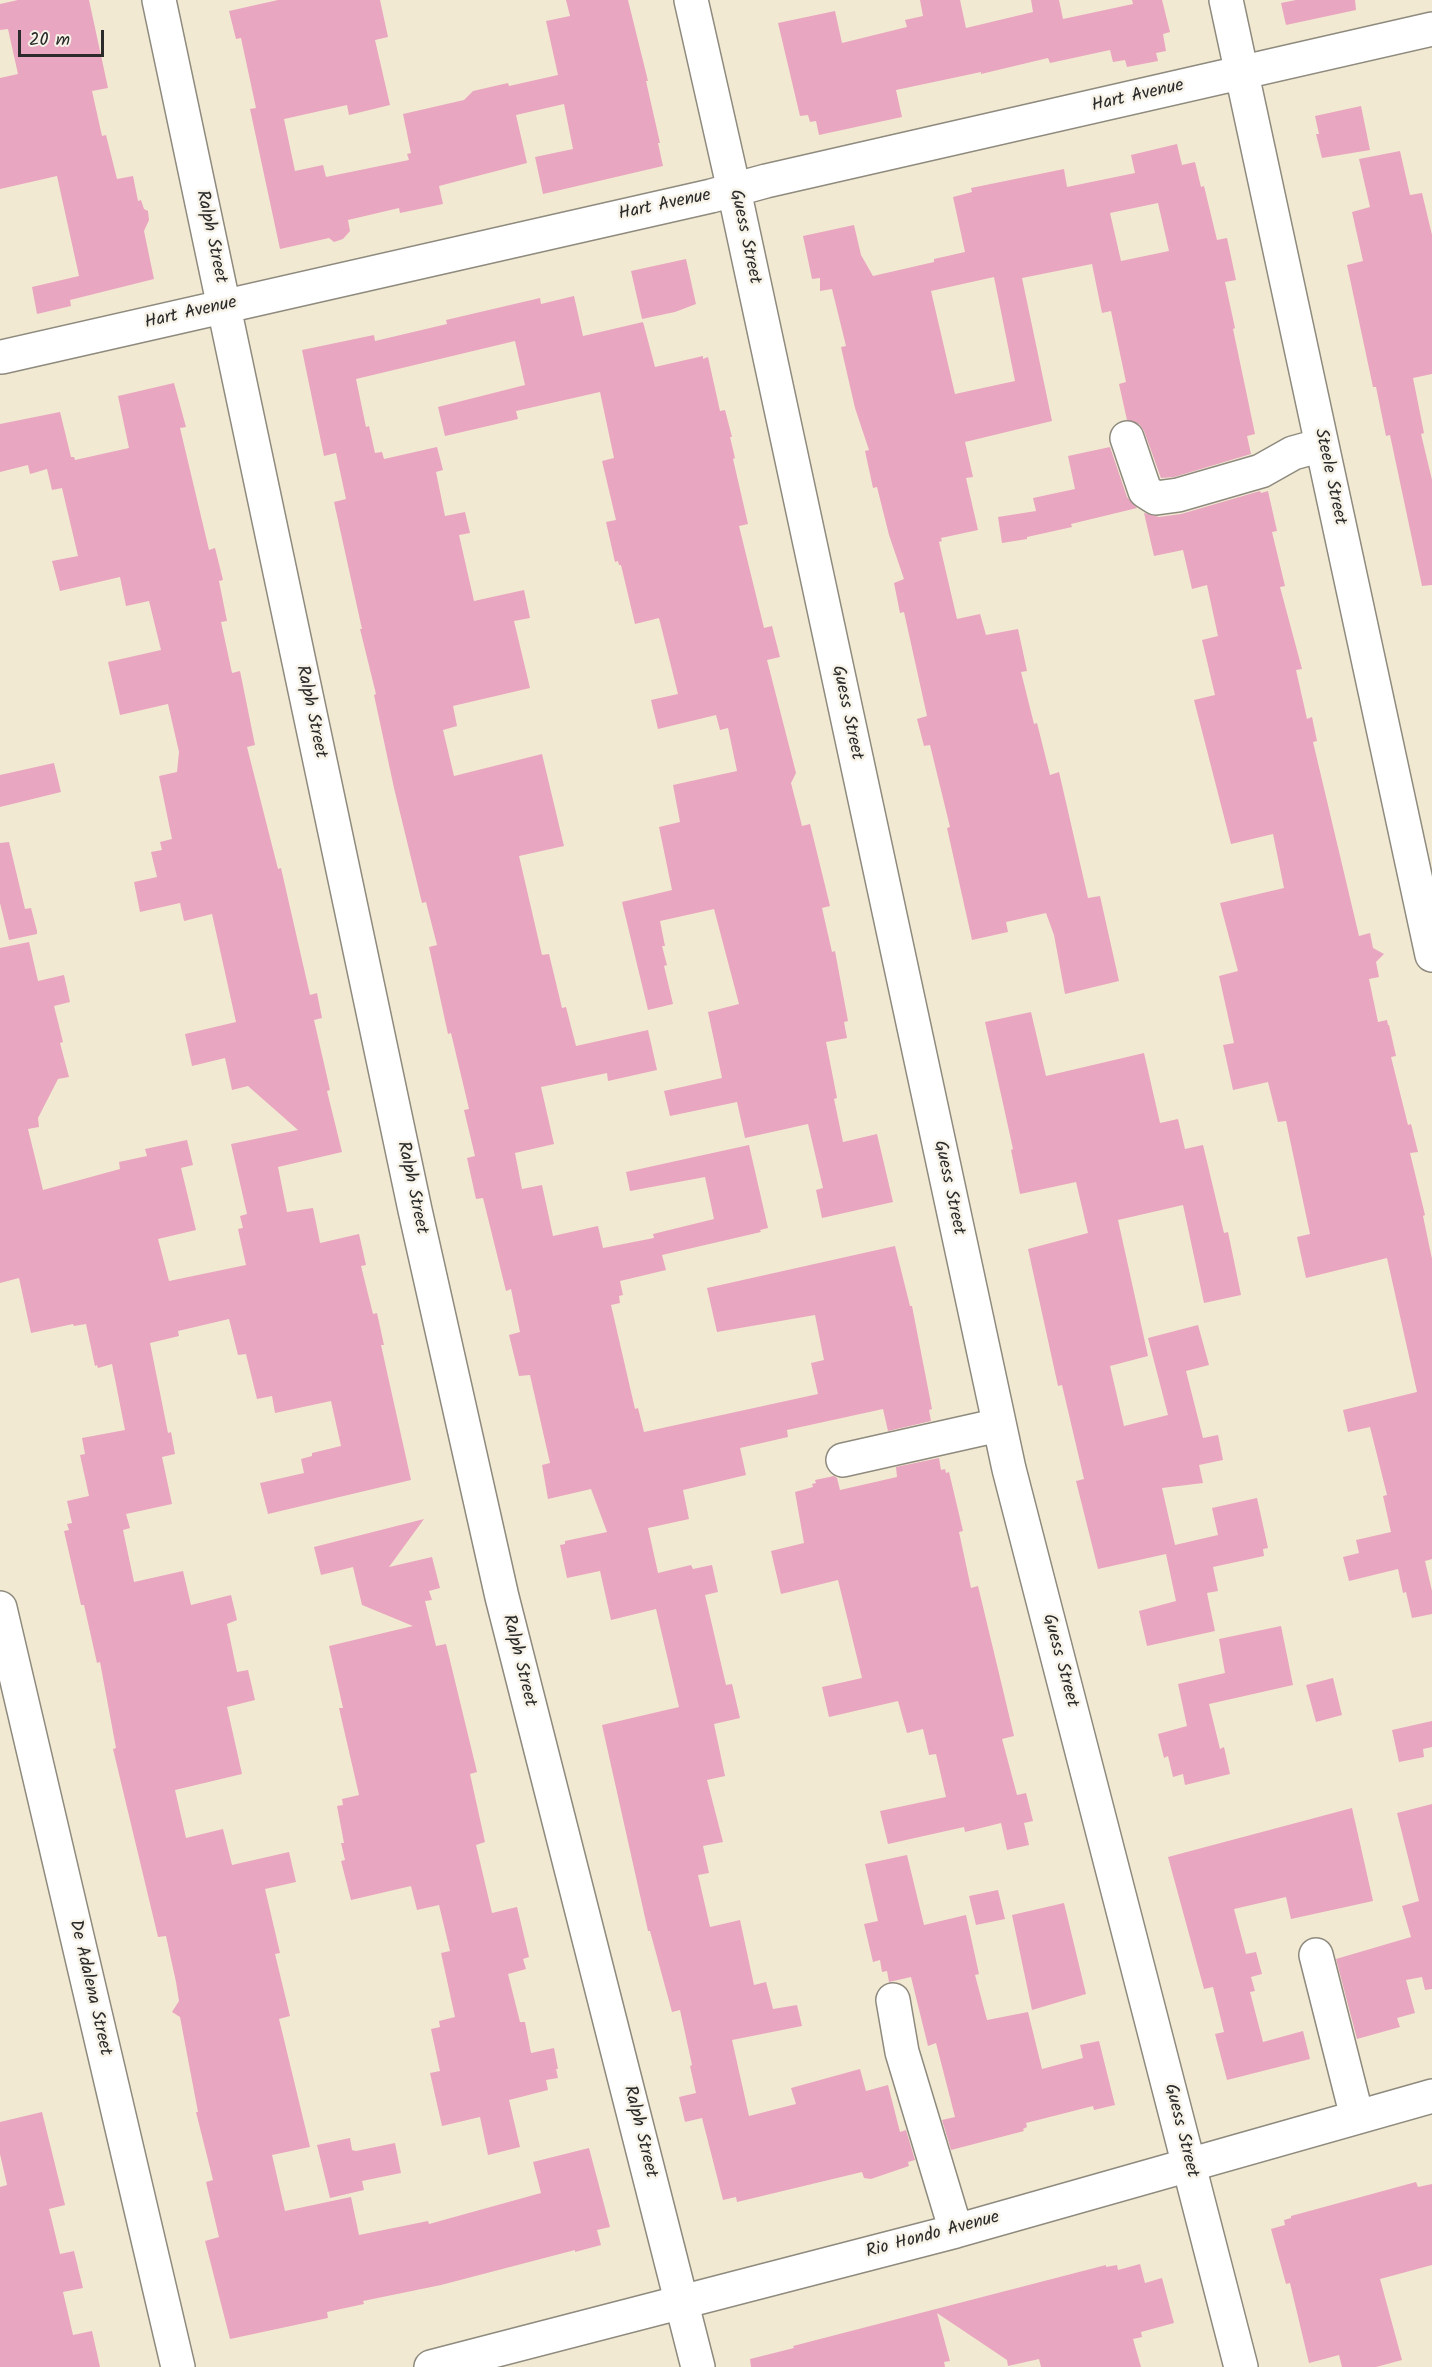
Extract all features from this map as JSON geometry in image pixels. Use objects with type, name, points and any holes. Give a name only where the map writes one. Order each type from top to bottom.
[{"type":"street","name":"Ralph Street","points":[[159,0],[415,1209],[502,1597],[698,2367]]},
{"type":"street","name":"Guess Street","points":[[691,0],[734,190],[999,1425],[1240,2367]]},
{"type":"street","name":"Steele Street","points":[[1226,0],[1432,955]]},
{"type":"street","name":"Hart Avenue","points":[[2,357],[1432,28]]},
{"type":"street","points":[[1127,438],[1145,491],[1156,498],[1178,495],[1261,471],[1293,453],[1322,444]]},
{"type":"street","points":[[843,1461],[999,1425]]},
{"type":"street","name":"De Adalena Street","points":[[0,1608],[178,2367]]},
{"type":"street","points":[[1316,1954],[1357,2117]]},
{"type":"street","points":[[893,2000],[903,2052],[956,2231]]},
{"type":"street","name":"Rio Hondo Avenue","points":[[431,2367],[682,2300],[956,2231],[1432,2096]]},
{"type":"building","points":[[18,0],[89,0],[108,88],[92,91],[102,136],[106,135],[117,179],[133,176],[138,201],[141,200],[144,209],[148,211],[149,220],[144,231],[154,279],[70,300],[71,306],[37,314],[32,287],[79,276],[57,176],[0,189],[0,78],[18,74],[8,29],[0,30],[0,4]]},
{"type":"building","points":[[278,0],[380,0],[388,37],[375,40],[390,105],[349,115],[347,105],[284,119],[295,171],[323,165],[326,177],[409,160],[407,154],[411,153],[403,114],[464,100],[473,91],[558,75],[546,21],[570,16],[566,0],[628,0],[648,81],[646,81],[663,166],[543,194],[535,157],[573,149],[564,104],[516,115],[527,163],[439,186],[443,204],[400,213],[399,208],[348,220],[350,231],[343,239],[334,242],[329,238],[280,249],[250,109],[256,108],[241,38],[236,39],[229,11]]},
{"type":"building","points":[[920,0],[960,0],[966,28],[1033,12],[1031,0],[1059,0],[1063,19],[1133,4],[1132,0],[1162,0],[1170,32],[1163,34],[1166,51],[1156,53],[1158,61],[1127,67],[1125,60],[1113,62],[1110,50],[1050,63],[1048,58],[981,74],[981,72],[896,90],[902,117],[819,135],[816,121],[810,122],[808,115],[800,116],[778,23],[835,11],[842,43],[907,27],[905,20],[923,16]]},
{"type":"building","points":[[1296,0],[1355,0],[1356,10],[1286,25],[1281,3]]},
{"type":"building","points":[[1361,106],[1370,150],[1322,158],[1316,134],[1319,134],[1315,116]]},
{"type":"building","points":[[1177,144],[1182,165],[1195,162],[1201,187],[1204,186],[1217,240],[1227,238],[1236,280],[1225,282],[1255,434],[1247,436],[1251,454],[1174,477],[1161,478],[1144,431],[1139,424],[1127,420],[1119,384],[1126,382],[1111,311],[1102,313],[1092,264],[1022,278],[1052,421],[965,442],[973,477],[966,478],[978,530],[941,538],[942,541],[939,542],[957,619],[980,614],[986,635],[1018,629],[1027,671],[1021,672],[1034,724],[1037,723],[1050,775],[1059,772],[1088,898],[1100,896],[1119,981],[1065,994],[1054,935],[1046,913],[1006,922],[1008,932],[972,940],[947,828],[950,827],[930,745],[924,746],[917,719],[927,716],[904,612],[900,613],[894,583],[904,579],[889,535],[877,487],[873,488],[865,451],[869,450],[855,408],[841,347],[846,346],[832,289],[820,291],[820,278],[812,279],[803,236],[854,225],[861,255],[873,276],[934,262],[934,259],[965,252],[953,197],[972,192],[971,188],[1064,169],[1067,187],[1135,173],[1131,155]],"holes":[[[1158,203],[1169,251],[1121,261],[1110,213]],[[994,277],[1015,381],[955,394],[931,291]]]},
{"type":"building","points":[[1400,151],[1410,195],[1422,193],[1432,235],[1432,374],[1413,378],[1424,433],[1421,434],[1432,480],[1432,585],[1422,586],[1390,435],[1386,436],[1376,387],[1373,387],[1347,265],[1363,261],[1352,212],[1370,207],[1359,159]]},
{"type":"building","points":[[686,259],[696,304],[675,312],[642,319],[631,271]]},
{"type":"building","points":[[574,296],[583,336],[643,322],[655,367],[703,356],[703,359],[708,357],[720,411],[725,410],[732,437],[730,437],[735,458],[733,459],[748,524],[739,526],[764,628],[772,626],[780,657],[767,660],[796,773],[791,783],[802,826],[810,824],[830,906],[822,908],[832,952],[835,951],[848,1021],[844,1022],[847,1038],[826,1042],[843,1142],[877,1134],[893,1202],[822,1218],[816,1190],[823,1188],[808,1124],[745,1138],[737,1102],[670,1116],[664,1091],[722,1078],[708,1012],[739,1004],[714,909],[660,921],[665,946],[662,946],[667,965],[664,966],[673,1004],[648,1010],[622,902],[672,890],[659,827],[680,822],[673,785],[737,771],[728,728],[720,730],[716,715],[658,729],[651,700],[678,694],[659,618],[635,624],[621,565],[618,561],[615,562],[606,522],[616,520],[602,461],[614,458],[600,392],[516,411],[518,419],[445,436],[438,407],[525,385],[515,341],[356,379],[366,427],[369,426],[375,453],[382,452],[384,459],[437,447],[443,470],[436,472],[445,516],[465,512],[470,533],[459,535],[474,601],[524,590],[530,618],[514,621],[530,688],[453,706],[457,726],[443,730],[454,776],[542,754],[564,846],[519,856],[542,955],[549,954],[562,1008],[566,1007],[576,1046],[648,1030],[657,1070],[608,1081],[607,1073],[541,1087],[554,1144],[515,1153],[522,1189],[542,1185],[553,1236],[598,1226],[603,1248],[654,1238],[653,1234],[714,1219],[705,1177],[630,1191],[626,1172],[749,1145],[768,1228],[760,1230],[761,1232],[662,1255],[666,1270],[620,1281],[623,1295],[619,1296],[620,1303],[611,1305],[635,1409],[638,1408],[644,1432],[818,1394],[811,1363],[824,1360],[815,1315],[717,1332],[707,1288],[895,1246],[910,1306],[912,1306],[932,1409],[929,1410],[931,1421],[888,1431],[883,1409],[787,1430],[788,1437],[740,1448],[746,1475],[683,1490],[689,1519],[648,1528],[658,1573],[691,1565],[693,1569],[712,1565],[718,1592],[705,1595],[726,1685],[732,1684],[740,1718],[714,1724],[725,1776],[707,1780],[723,1842],[703,1846],[709,1873],[698,1875],[710,1927],[740,1920],[754,1985],[766,1982],[773,2009],[797,2005],[802,2026],[732,2040],[749,2116],[796,2104],[791,2088],[860,2069],[866,2091],[888,2085],[900,2132],[906,2130],[915,2160],[908,2162],[909,2166],[871,2179],[864,2178],[862,2172],[737,2202],[736,2197],[723,2200],[702,2118],[685,2122],[679,2097],[696,2093],[690,2066],[692,2065],[680,2010],[672,2012],[650,1931],[648,1931],[602,1725],[679,1707],[656,1609],[611,1620],[600,1571],[567,1578],[560,1545],[565,1544],[565,1541],[607,1532],[591,1489],[548,1499],[542,1465],[550,1463],[530,1375],[519,1376],[509,1335],[520,1332],[511,1289],[506,1291],[483,1198],[476,1199],[467,1158],[475,1156],[464,1110],[469,1109],[451,1033],[448,1034],[429,947],[437,945],[426,902],[422,903],[394,788],[334,502],[346,499],[336,453],[324,456],[302,350],[374,335],[375,341],[447,324],[446,320],[540,298],[541,304]]},
{"type":"building","points":[[174,383],[186,427],[180,428],[209,550],[215,548],[223,580],[219,581],[227,621],[221,622],[232,673],[240,671],[255,745],[247,747],[278,869],[281,868],[310,995],[317,993],[322,1018],[314,1020],[330,1090],[327,1091],[342,1152],[278,1167],[287,1212],[313,1208],[320,1243],[359,1234],[366,1265],[361,1266],[373,1314],[377,1313],[384,1345],[381,1345],[411,1480],[268,1514],[260,1483],[304,1473],[301,1459],[312,1456],[312,1453],[341,1446],[331,1401],[275,1413],[272,1396],[257,1399],[246,1354],[238,1355],[229,1319],[178,1331],[179,1336],[150,1343],[168,1433],[171,1432],[175,1454],[162,1457],[172,1504],[126,1514],[130,1528],[123,1530],[134,1582],[183,1571],[191,1605],[231,1595],[237,1620],[227,1624],[237,1672],[248,1670],[255,1700],[227,1707],[242,1774],[175,1790],[186,1838],[223,1829],[232,1865],[289,1852],[296,1882],[265,1889],[280,1953],[275,1954],[290,2016],[279,2019],[310,2147],[272,2155],[285,2211],[351,2197],[359,2235],[428,2221],[429,2224],[541,2193],[533,2162],[589,2148],[610,2227],[597,2230],[601,2245],[441,2285],[363,2301],[364,2304],[327,2312],[328,2318],[230,2339],[205,2241],[219,2237],[206,2182],[213,2180],[196,2112],[198,2112],[180,2017],[172,2012],[179,2001],[176,1982],[166,1936],[158,1937],[113,1749],[116,1748],[100,1662],[97,1663],[84,1605],[81,1605],[64,1531],[69,1530],[67,1524],[72,1523],[67,1501],[89,1496],[80,1455],[85,1454],[82,1438],[125,1430],[112,1364],[98,1368],[97,1365],[95,1366],[86,1324],[74,1326],[73,1324],[31,1333],[19,1278],[0,1283],[0,948],[29,942],[38,981],[64,975],[70,1002],[54,1006],[69,1077],[58,1079],[38,1118],[39,1127],[28,1129],[43,1190],[120,1169],[119,1162],[147,1156],[145,1149],[187,1140],[193,1165],[181,1168],[196,1230],[158,1239],[169,1281],[246,1265],[238,1229],[243,1228],[240,1216],[247,1214],[231,1144],[298,1130],[248,1086],[232,1090],[225,1058],[192,1066],[185,1034],[236,1022],[212,914],[184,921],[180,903],[140,912],[134,882],[157,877],[151,852],[162,850],[160,842],[172,839],[159,776],[177,772],[179,752],[168,704],[120,715],[108,662],[161,650],[149,601],[126,606],[120,577],[60,591],[52,561],[78,556],[62,488],[52,490],[47,469],[30,474],[28,465],[0,472],[0,424],[60,412],[71,457],[75,460],[129,448],[118,396]]},
{"type":"building","points":[[1110,447],[1127,497],[1137,508],[1071,524],[1072,527],[1027,537],[1027,539],[1002,543],[998,517],[1036,511],[1033,498],[1075,489],[1068,456]]},
{"type":"building","points":[[1260,491],[1261,493],[1268,491],[1277,531],[1272,532],[1285,586],[1280,587],[1302,669],[1296,670],[1307,719],[1312,717],[1317,741],[1313,742],[1359,936],[1370,933],[1373,948],[1384,954],[1376,962],[1379,977],[1369,979],[1378,1022],[1387,1020],[1389,1025],[1396,1056],[1391,1057],[1408,1125],[1411,1124],[1418,1152],[1410,1153],[1425,1215],[1423,1216],[1432,1259],[1432,1559],[1425,1561],[1432,1591],[1432,1614],[1412,1618],[1398,1569],[1349,1581],[1343,1557],[1359,1553],[1356,1540],[1391,1532],[1383,1496],[1387,1495],[1370,1427],[1348,1432],[1343,1410],[1417,1392],[1387,1258],[1306,1278],[1297,1237],[1310,1234],[1286,1121],[1278,1122],[1268,1082],[1233,1090],[1223,1045],[1234,1043],[1219,976],[1238,971],[1220,903],[1284,888],[1273,834],[1231,844],[1194,700],[1215,695],[1202,640],[1218,636],[1207,585],[1192,589],[1183,550],[1154,556],[1144,513],[1159,517],[1181,514]]},
{"type":"building","points":[[54,763],[61,792],[0,807],[0,775]]},
{"type":"building","points":[[9,842],[25,909],[31,908],[37,934],[9,940],[0,903],[0,843]]},
{"type":"building","points":[[1031,1012],[1046,1076],[1144,1053],[1160,1123],[1178,1119],[1185,1149],[1203,1145],[1224,1233],[1228,1232],[1241,1295],[1204,1303],[1183,1205],[1118,1220],[1148,1356],[1110,1366],[1124,1426],[1168,1415],[1148,1338],[1198,1325],[1209,1365],[1186,1371],[1203,1438],[1218,1435],[1223,1460],[1199,1465],[1203,1483],[1162,1488],[1175,1545],[1218,1535],[1212,1508],[1257,1498],[1268,1548],[1263,1549],[1264,1556],[1213,1567],[1218,1591],[1207,1593],[1215,1631],[1147,1646],[1139,1611],[1176,1601],[1166,1554],[1098,1569],[1076,1481],[1084,1479],[1062,1385],[1058,1386],[1028,1249],[1088,1233],[1076,1182],[1020,1194],[1011,1150],[1013,1149],[985,1022]]},
{"type":"building","points":[[939,1458],[941,1470],[945,1469],[946,1473],[949,1472],[963,1531],[959,1532],[971,1588],[978,1586],[1014,1736],[1002,1739],[1017,1795],[1026,1793],[1033,1821],[1024,1823],[1029,1845],[1007,1850],[1001,1823],[965,1832],[964,1827],[888,1844],[880,1811],[946,1797],[936,1754],[929,1755],[923,1729],[907,1733],[898,1701],[829,1717],[822,1687],[862,1678],[838,1580],[781,1594],[771,1551],[804,1543],[795,1492],[813,1487],[815,1480],[834,1476],[837,1478],[840,1490],[897,1477],[896,1467]]},
{"type":"building","points":[[424,1519],[389,1567],[432,1557],[440,1588],[429,1591],[432,1600],[425,1601],[436,1646],[446,1644],[477,1772],[470,1774],[485,1842],[476,1845],[492,1913],[517,1907],[529,1957],[523,1959],[526,1969],[508,1974],[520,2022],[525,2022],[531,2053],[554,2048],[558,2069],[556,2069],[558,2078],[546,2080],[548,2090],[509,2100],[520,2147],[488,2155],[480,2117],[442,2126],[430,2073],[440,2071],[431,2029],[440,2027],[439,2021],[455,2017],[441,1953],[450,1951],[439,1905],[417,1910],[411,1886],[351,1900],[341,1861],[345,1860],[341,1843],[344,1843],[337,1806],[343,1805],[342,1799],[359,1795],[339,1708],[343,1708],[329,1646],[413,1626],[362,1605],[353,1567],[321,1575],[314,1547]]},
{"type":"building","points":[[1281,1626],[1293,1685],[1209,1704],[1220,1749],[1224,1747],[1230,1774],[1185,1785],[1183,1774],[1173,1777],[1168,1756],[1164,1758],[1158,1734],[1187,1726],[1178,1684],[1225,1673],[1219,1639]]},
{"type":"building","points":[[1333,1678],[1342,1715],[1316,1722],[1306,1685]]},
{"type":"building","points":[[1432,1721],[1432,1747],[1423,1749],[1424,1757],[1399,1762],[1392,1730]]},
{"type":"building","points":[[1432,1804],[1432,1989],[1425,1990],[1422,1977],[1406,1980],[1415,2013],[1397,2018],[1400,2027],[1357,2039],[1336,1959],[1411,1937],[1402,1906],[1419,1901],[1397,1813]]},
{"type":"building","points":[[1352,1808],[1373,1901],[1291,1919],[1286,1897],[1234,1909],[1246,1954],[1256,1952],[1262,1974],[1251,1977],[1255,1991],[1250,1992],[1263,2042],[1303,2031],[1310,2059],[1227,2080],[1215,2034],[1224,2032],[1213,1987],[1204,1989],[1168,1857]]},
{"type":"building","points":[[907,1855],[924,1925],[966,1915],[979,1974],[975,1975],[987,2020],[1028,2012],[1042,2069],[1083,2058],[1080,2045],[1099,2041],[1115,2105],[1094,2110],[1093,2106],[1026,2123],[1027,2127],[1023,2129],[1024,2131],[951,2150],[942,2120],[955,2117],[936,2043],[928,2046],[911,1977],[889,1982],[887,1971],[882,1972],[880,1960],[873,1962],[864,1924],[878,1921],[865,1864]]},
{"type":"building","points":[[998,1890],[1005,1919],[976,1925],[969,1896]]},
{"type":"building","points":[[1064,1903],[1086,1994],[1032,2010],[1012,1915]]},
{"type":"building","points":[[42,2112],[65,2205],[49,2209],[60,2254],[74,2251],[83,2288],[63,2292],[73,2335],[92,2331],[100,2367],[0,2367],[0,2187],[7,2185],[0,2154],[0,2122]]},
{"type":"building","points":[[350,2138],[352,2150],[356,2151],[395,2143],[401,2173],[362,2181],[364,2190],[330,2198],[317,2145]]},
{"type":"building","points":[[1416,2182],[1418,2187],[1432,2184],[1432,2265],[1380,2279],[1402,2360],[1376,2367],[1342,2367],[1339,2355],[1309,2363],[1290,2283],[1286,2284],[1271,2229],[1285,2225],[1284,2220],[1291,2216]]},
{"type":"building","points":[[1140,2264],[1145,2283],[1162,2278],[1174,2323],[1141,2332],[1142,2337],[1133,2339],[1141,2367],[1041,2367],[1039,2359],[1008,2366],[1007,2360],[937,2313],[950,2361],[944,2362],[945,2367],[751,2367],[750,2359],[794,2348],[793,2346],[1106,2265],[1106,2267],[1117,2265],[1118,2270]]}]
